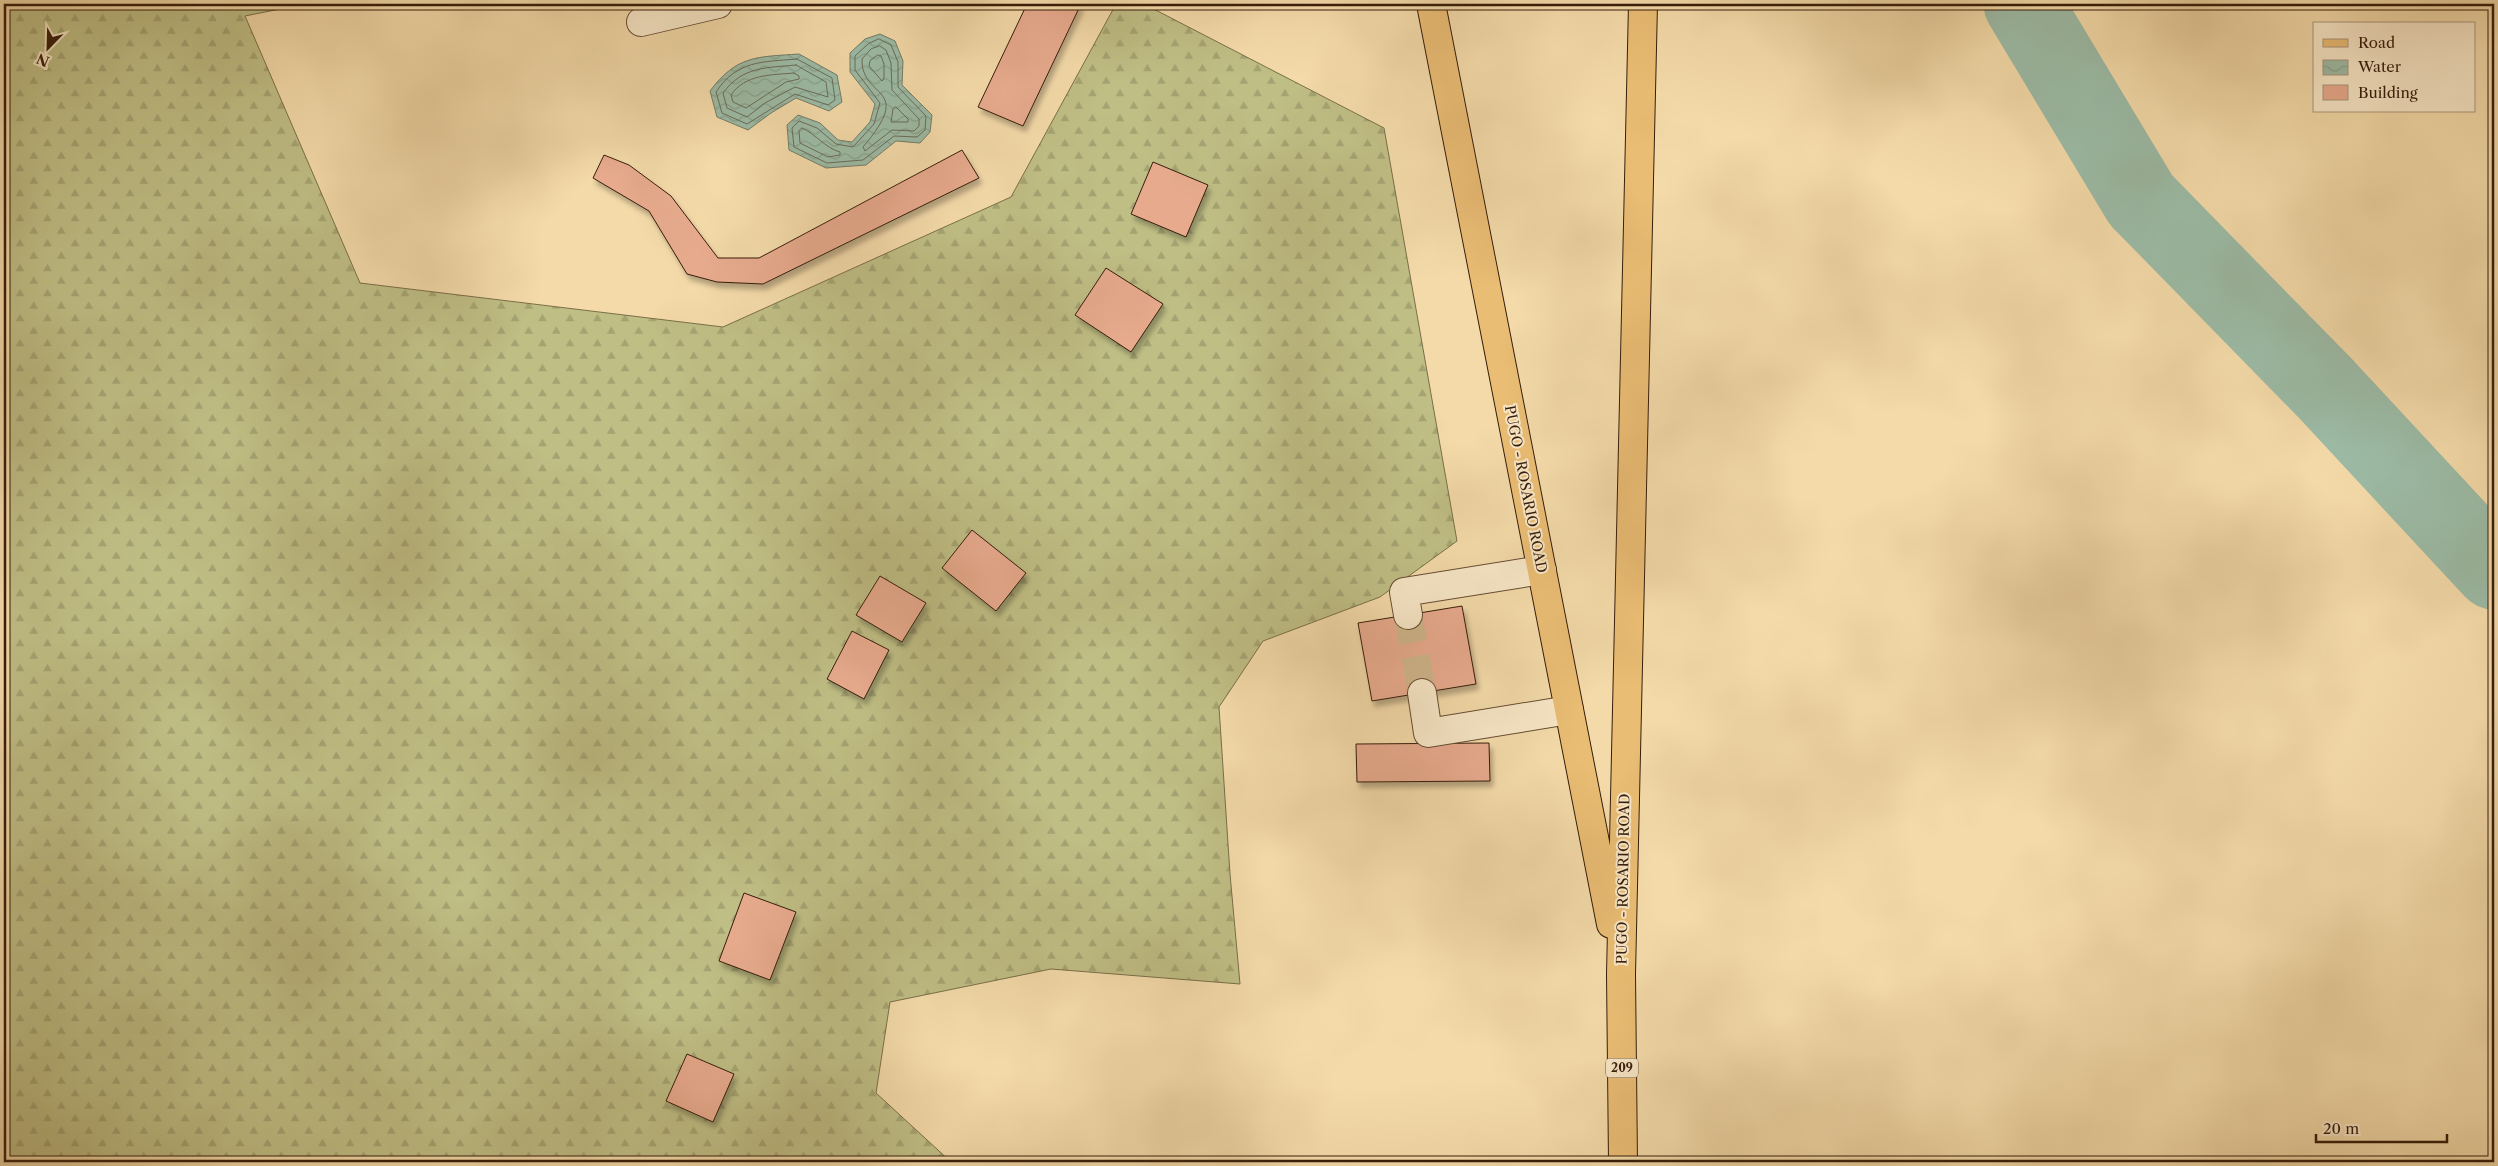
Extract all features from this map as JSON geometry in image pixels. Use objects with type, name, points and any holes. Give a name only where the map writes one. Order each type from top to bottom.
[{"type":"main road","name":"PUGO - ROSARIO ROAD","points":[[1431,4],[1621,974]]},
{"type":"main road","name":"PUGO - ROSARIO ROAD","points":[[1623,1162],[1621,974],[1643,4]]},
{"type":"lane","points":[[641,22],[718,4]]},
{"type":"lane","points":[[1408,615],[1404,592],[1542,570]]},
{"type":"lane","points":[[1422,693],[1428,733],[1569,710]]},
{"type":"green space","points":[[4,4],[305,4],[245,16],[360,283],[723,327],[1011,197],[1116,4],[1144,4],[1384,128],[1457,541],[1380,597],[1263,641],[1219,707],[1230,874],[1240,984],[1051,969],[890,1002],[876,1093],[951,1162],[4,1162]]},
{"type":"water","points":[[880,34],[895,41],[903,61],[902,85],[932,115],[930,132],[920,143],[896,141],[866,165],[826,168],[789,150],[787,125],[798,115],[820,123],[838,140],[852,142],[870,122],[875,104],[850,72],[850,53],[865,39]]},
{"type":"water","points":[[799,54],[837,75],[842,102],[829,111],[796,98],[748,130],[717,117],[710,91],[729,70],[749,60]]},
{"type":"building","points":[[1027,4],[1081,4],[1023,126],[978,107]]},
{"type":"building","points":[[962,150],[979,178],[763,284],[717,282],[687,274],[649,211],[593,178],[604,155],[629,165],[671,196],[718,258],[759,258]]},
{"type":"building","points":[[1153,162],[1208,185],[1186,237],[1131,214]]},
{"type":"building","points":[[1106,268],[1163,304],[1131,352],[1075,315]]},
{"type":"building","points":[[972,530],[1026,573],[996,611],[942,568]]},
{"type":"building","points":[[880,576],[926,603],[902,642],[856,615]]},
{"type":"building","points":[[1462,606],[1476,684],[1372,701],[1358,623]]},
{"type":"building","points":[[852,631],[889,650],[864,699],[827,679]]},
{"type":"building","points":[[1489,743],[1490,781],[1357,782],[1356,744]]},
{"type":"building","points":[[744,893],[796,912],[770,980],[719,961]]},
{"type":"building","points":[[687,1054],[734,1074],[713,1122],[666,1101]]},
{"type":"waterway","points":[[2023,4],[2141,200],[2326,389],[2494,570]]},
{"type":"tunnel","points":[[1408,615],[1422,693]]}]
